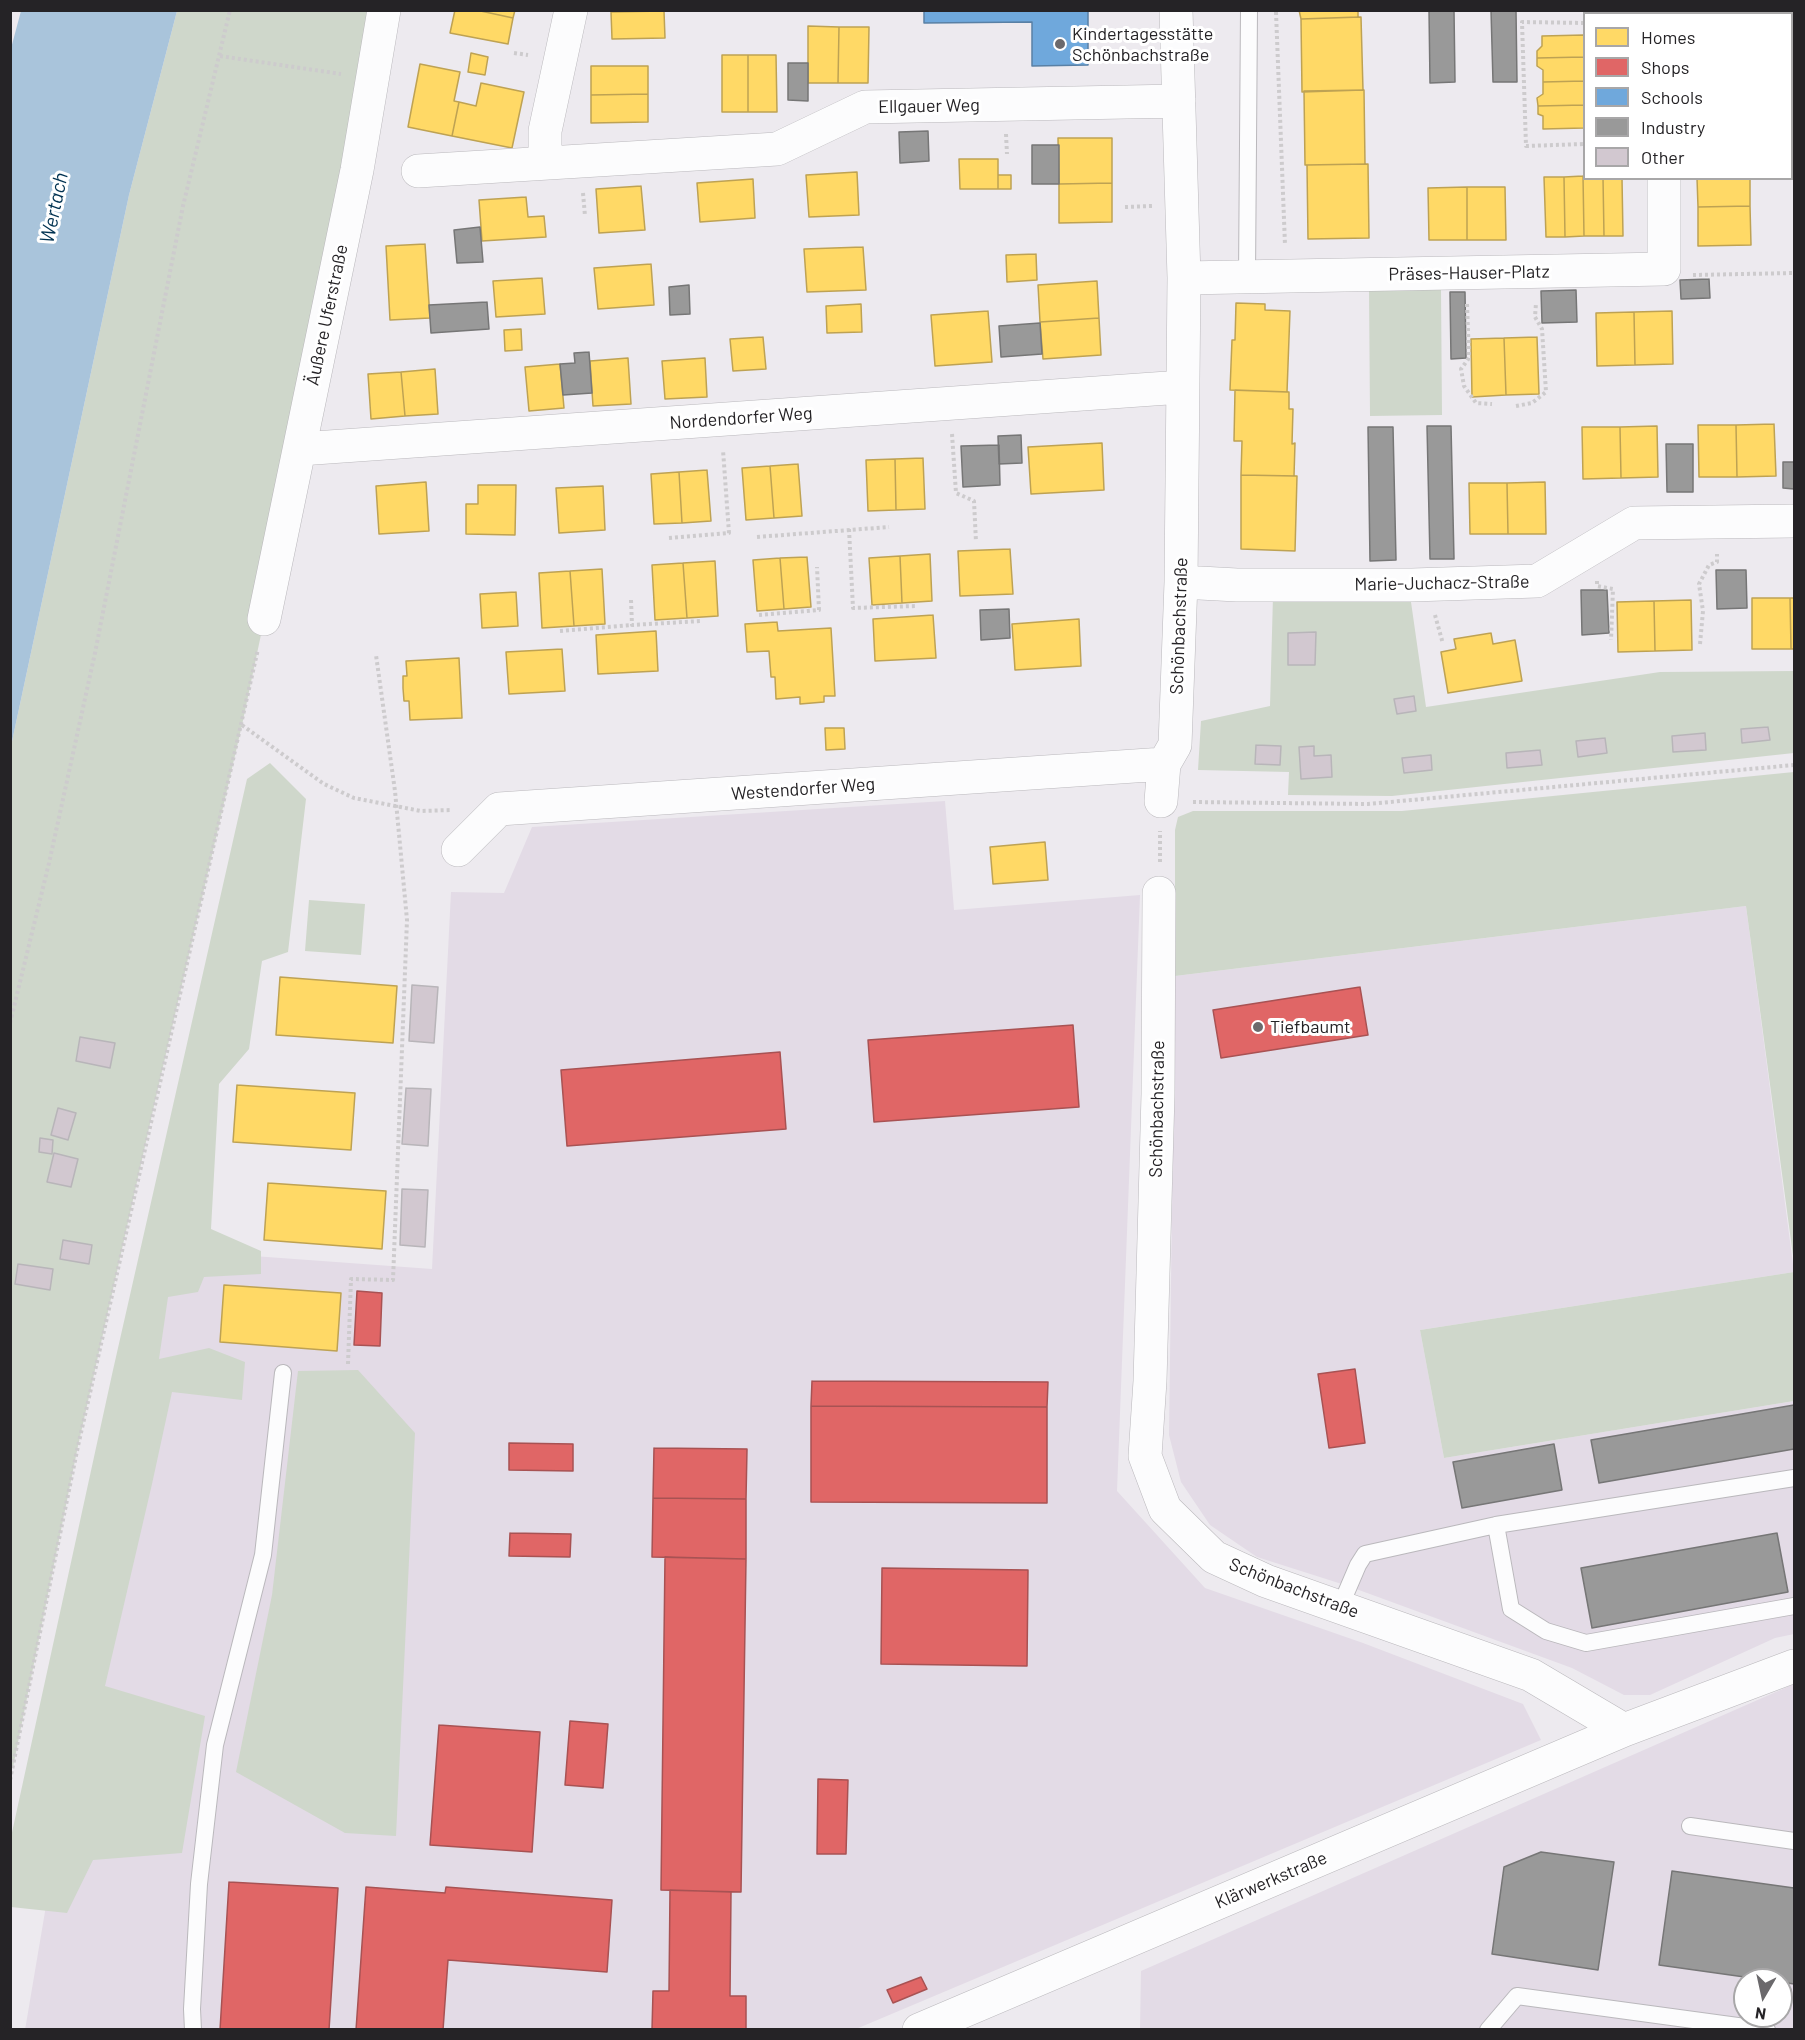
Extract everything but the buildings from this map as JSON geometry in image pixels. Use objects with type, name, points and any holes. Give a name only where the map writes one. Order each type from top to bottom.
[{"type":"street","name":"Äußere Uferstraße","points":[[264,619],[357,170],[384,10]]},
{"type":"street","points":[[545,162],[544,131],[571,10]]},
{"type":"street","name":"Schönbachstraße","points":[[1161,801],[1164,764],[1175,745],[1181,582],[1184,278],[1176,10]]},
{"type":"street","name":"Ellgauer Weg","points":[[418,171],[777,149],[865,107],[1179,101]]},
{"type":"street","points":[[1664,180],[1664,269]]},
{"type":"street","name":"Präses-Hauser-Platz","points":[[1184,278],[1664,269]]},
{"type":"street","name":"Nordendorfer Weg","points":[[300,449],[1182,387]]},
{"type":"street","name":"Marie-Juchacz-Straße","points":[[1181,582],[1237,585],[1412,585],[1537,581],[1634,523],[1794,521]]},
{"type":"street","name":"Westendorfer Weg","points":[[499,809],[1164,764]]},
{"type":"street","points":[[458,850],[499,809]]},
{"type":"street","name":"Schönbachstraße","points":[[1159,893],[1158,1094],[1150,1381],[1145,1456],[1165,1509],[1214,1557],[1266,1581],[1532,1675],[1624,1730]]},
{"type":"street","points":[[1624,1730],[1794,1666]]},
{"type":"street","name":"Klärwerkstraße","points":[[919,2030],[1624,1730]]},
{"type":"lane","points":[[1247,276],[1249,10]]},
{"type":"lane","points":[[194,2030],[192,2009],[199,1884],[215,1745],[263,1555],[283,1373]]},
{"type":"lane","points":[[1340,1607],[1365,1554],[1496,1525],[1794,1478]]},
{"type":"lane","points":[[1496,1525],[1511,1609],[1546,1631],[1586,1643],[1794,1606]]},
{"type":"lane","points":[[1690,1826],[1794,1841]]},
{"type":"lane","points":[[1488,2030],[1517,1996],[1767,2030]]},
{"type":"path","points":[[10,1023],[49,863],[95,653],[183,206],[230,10]]},
{"type":"path","points":[[1276,10],[1286,275]]},
{"type":"path","points":[[1583,23],[1522,22],[1526,146],[1583,144]]},
{"type":"path","points":[[220,56],[372,78]]},
{"type":"path","points":[[1664,269],[1685,275],[1794,273]]},
{"type":"path","points":[[1516,405],[1532,403],[1546,392],[1542,329],[1535,317],[1538,272]]},
{"type":"path","points":[[1465,273],[1469,358],[1461,369],[1464,386],[1476,403],[1492,404]]},
{"type":"path","points":[[950,403],[956,493],[974,501],[976,542]]},
{"type":"path","points":[[669,538],[729,533],[721,419]]},
{"type":"path","points":[[1700,644],[1703,611],[1699,584],[1709,565],[1718,562],[1716,522]]},
{"type":"path","points":[[758,537],[890,527]]},
{"type":"path","points":[[849,529],[853,608],[916,606]]},
{"type":"path","points":[[1596,546],[1597,586],[1612,589],[1611,640]]},
{"type":"path","points":[[759,615],[819,610],[817,567]]},
{"type":"path","points":[[631,600],[632,625]]},
{"type":"path","points":[[10,1780],[86,1411],[264,619]]},
{"type":"path","points":[[560,631],[701,621]]},
{"type":"path","points":[[348,1364],[351,1279],[393,1280],[407,920],[396,808],[376,655]]},
{"type":"path","points":[[242,725],[324,784],[354,798],[396,808],[421,811],[499,809]]},
{"type":"path","points":[[1159,893],[1161,801],[1368,804],[1794,765]]},
{"type":"shaded area","points":[[177,11],[384,11],[300,449],[242,725],[78,1446],[13,1767],[11,1766],[11,746],[129,195]]},
{"type":"shaded area","points":[[1441,289],[1442,415],[1370,416],[1369,290]]},
{"type":"shaded area","points":[[1410,595],[1426,707],[1660,672],[1794,671],[1794,753],[1392,796],[1288,795],[1289,772],[1198,770],[1201,721],[1270,706],[1273,596]]},
{"type":"shaded area","points":[[270,763],[306,799],[288,952],[262,961],[249,1049],[219,1084],[211,1229],[261,1251],[261,1274],[204,1277],[198,1292],[168,1297],[159,1359],[209,1348],[245,1362],[242,1400],[172,1392],[105,1686],[205,1716],[182,1853],[93,1860],[67,1913],[11,1907],[11,1837],[113,1370],[247,779]]},
{"type":"shaded area","points":[[1794,772],[1794,1263],[1746,906],[1175,976],[1175,830],[1178,817],[1193,811],[1402,811]]},
{"type":"shaded area","points":[[945,801],[954,910],[1140,895],[1117,1491],[1205,1588],[1363,1643],[1523,1704],[1541,1740],[856,2029],[25,2030],[157,1249],[432,1269],[451,892],[504,893],[532,827]]},
{"type":"shaded area","points":[[309,900],[365,904],[361,955],[305,951]]},
{"type":"shaded area","points":[[1746,906],[1794,1272],[1420,1330],[1444,1458],[1794,1401],[1794,1634],[1775,1638],[1650,1695],[1624,1695],[1572,1668],[1348,1586],[1257,1557],[1210,1525],[1181,1482],[1169,1435],[1175,976]]},
{"type":"shaded area","points":[[1794,1272],[1794,1401],[1444,1458],[1420,1330]]},
{"type":"shaded area","points":[[358,1370],[415,1433],[396,1836],[345,1833],[236,1772],[272,1595],[298,1371]]},
{"type":"shaded area","points":[[1794,1684],[1794,2029],[1140,2030],[1141,1971]]},
{"type":"water","name":"Wertach","points":[[21,11],[177,11],[129,195],[11,746],[10,52]]},
{"type":"place","name":"Kindertagesstätte Schönbachstraße","points":[[1060,44]]},
{"type":"place","name":"Tiefbaumt","points":[[1258,1027]]}]
